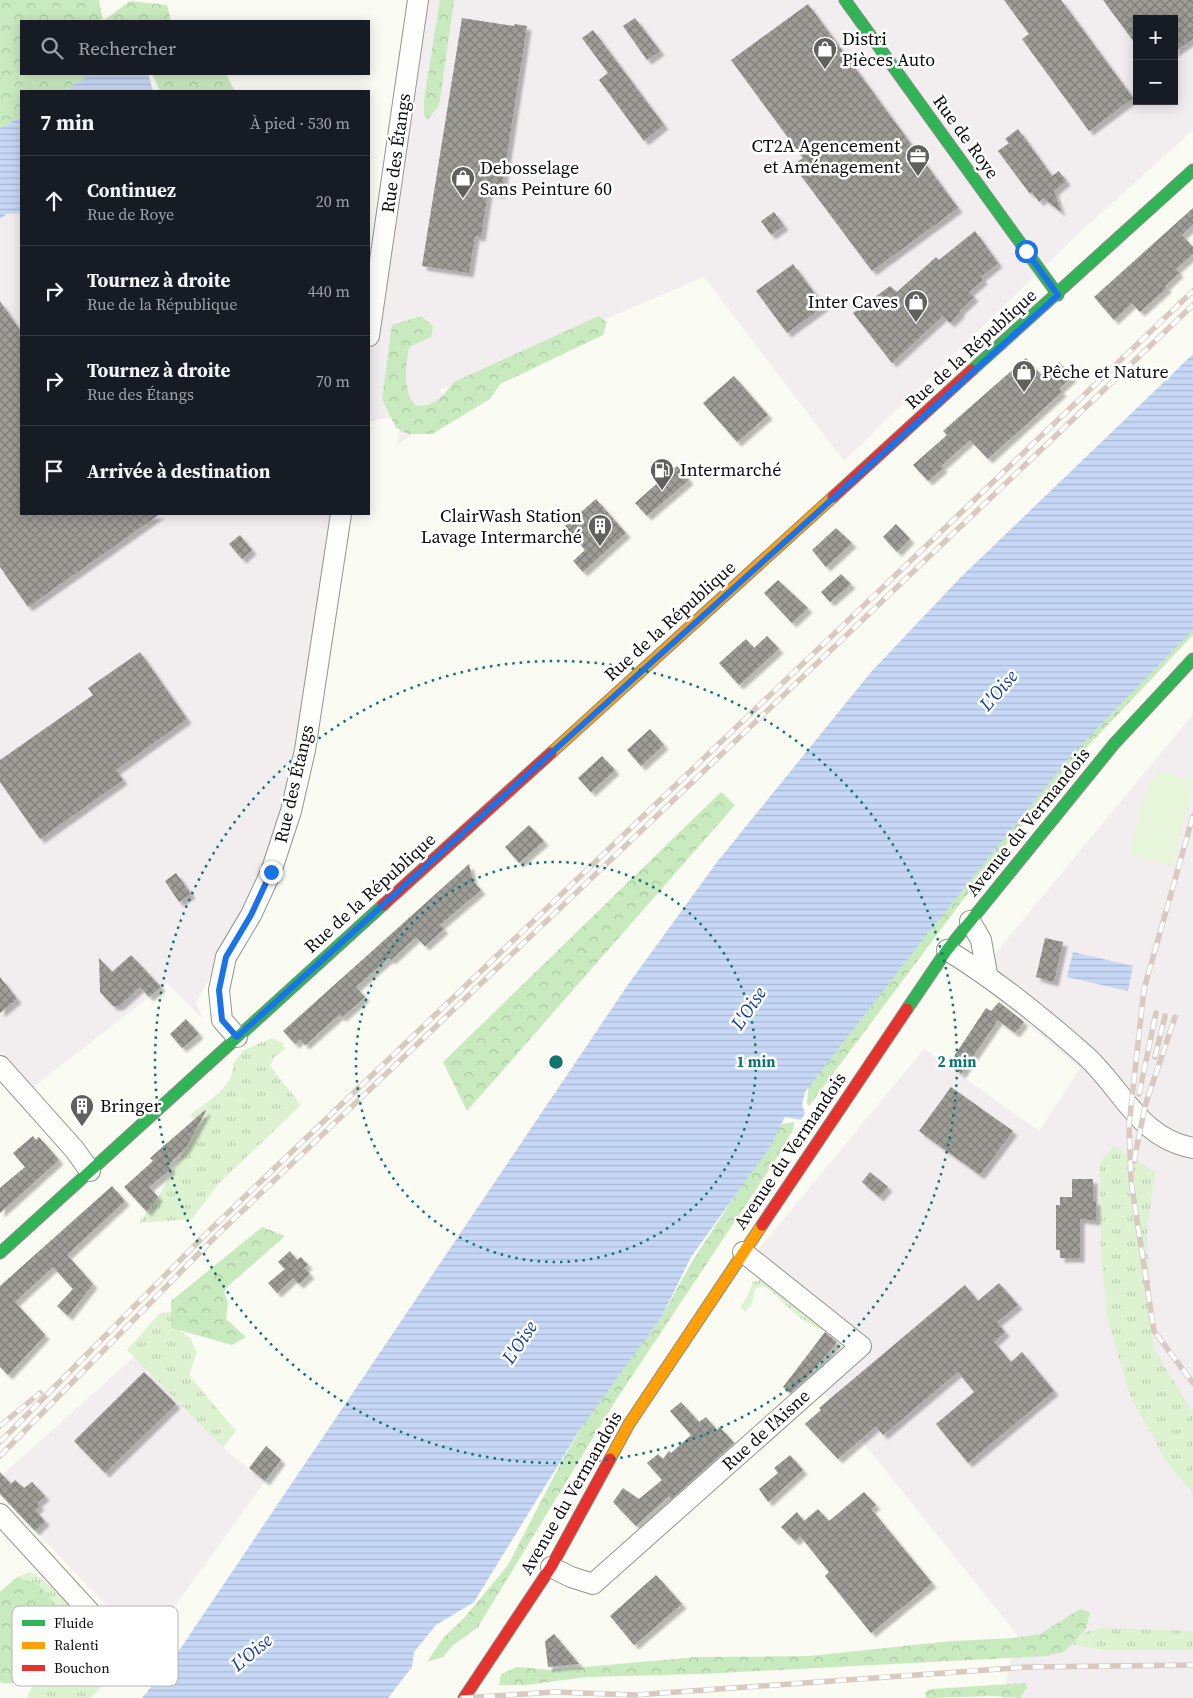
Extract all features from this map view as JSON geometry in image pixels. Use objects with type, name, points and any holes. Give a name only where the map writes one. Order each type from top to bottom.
[{"type":"main road","name":"Rue de Roye","points":[[845,0],[1058,295]]},
{"type":"main road","name":"Rue de la République","points":[[0,1253],[1058,295],[1193,170]]},
{"type":"main road","name":"Avenue du Vermandois","points":[[464,1698],[551,1567],[629,1424],[947,950],[1114,744],[1193,658]]},
{"type":"street","name":"Rue des Étangs","points":[[370,329],[418,0]]},
{"type":"street","name":"Rue des Étangs","points":[[237,1037],[222,1020],[219,990],[226,957],[251,915],[271,872],[291,811],[304,750],[341,515]]},
{"type":"street","points":[[970,921],[981,940],[988,974]]},
{"type":"street","points":[[947,950],[988,974],[1087,1057],[1142,1122],[1163,1138],[1193,1148]]},
{"type":"street","points":[[0,1066],[74,1149],[90,1171]]},
{"type":"street","name":"Rue de l'Aisne","points":[[551,1567],[571,1577],[593,1584],[861,1346],[743,1252]]},
{"type":"street","points":[[0,1514],[84,1606]]},
{"type":"shaded area","points":[[418,0],[1193,0],[1193,130],[1078,234],[844,461],[704,277],[439,390],[453,406],[397,445],[401,415],[370,422],[370,245],[372,246]]},
{"type":"shaded area","points":[[20,206],[20,515],[332,515],[297,764],[260,884],[196,1003],[203,1019],[167,983],[32,1088],[0,1052],[0,219]]},
{"type":"shaded area","points":[[1193,714],[1193,1698],[1002,1698],[1017,1635],[821,1390],[868,1345],[758,1250],[924,1049],[1039,1131],[1080,1068],[974,979]]},
{"type":"shaded area","points":[[135,1356],[230,1454],[265,1481],[175,1606],[107,1606],[0,1494],[0,1477]]},
{"type":"green space","points":[[0,0],[99,0],[103,20],[20,20],[20,75],[89,75],[67,90],[20,90],[20,118],[0,128]]},
{"type":"green space","points":[[440,0],[454,0],[440,100],[438,107],[427,120],[424,114],[424,100]]},
{"type":"green space","points":[[130,1],[167,5],[171,20],[104,20]]},
{"type":"green space","points":[[152,75],[227,75],[234,90],[160,90]]},
{"type":"green space","points":[[421,316],[433,326],[431,337],[409,347],[406,378],[409,393],[416,406],[423,406],[438,400],[454,382],[599,316],[607,322],[603,335],[500,384],[490,399],[432,434],[408,434],[396,428],[382,399],[392,325]]},
{"type":"green space","points":[[1193,616],[1193,635],[1071,764],[965,897],[809,1106],[807,1104],[809,1079],[987,846]]},
{"type":"green space","points":[[1159,771],[1193,780],[1173,866],[1129,854],[1147,786]]},
{"type":"green space","points":[[721,792],[735,805],[467,1111],[443,1062]]},
{"type":"green space","points":[[272,1038],[283,1043],[285,1050],[274,1057],[270,1066],[301,1105],[218,1184],[192,1219],[139,1223],[158,1197],[199,1125],[190,1115],[212,1099],[225,1086],[230,1079],[233,1063],[244,1050]]},
{"type":"green space","points":[[794,1122],[793,1130],[773,1164],[616,1400],[478,1627],[452,1646],[443,1657],[427,1662],[443,1638],[465,1617],[508,1565],[563,1459],[592,1410],[662,1316],[693,1260],[782,1124]]},
{"type":"green space","points":[[1114,1146],[1155,1172],[1147,1230],[1153,1347],[1193,1413],[1193,1493],[1169,1465],[1131,1398],[1108,1321],[1101,1256],[1100,1163]]},
{"type":"green space","points":[[262,1227],[285,1236],[227,1287],[224,1292],[228,1303],[226,1319],[246,1337],[232,1345],[172,1328],[171,1301]]},
{"type":"green space","points":[[760,1280],[768,1283],[822,1326],[822,1330],[800,1317],[763,1286],[756,1288],[751,1305],[745,1312],[740,1307],[746,1299],[753,1282]]},
{"type":"green space","points":[[172,1312],[180,1318],[180,1331],[190,1338],[197,1352],[189,1375],[236,1431],[223,1447],[127,1350],[160,1313]]},
{"type":"green space","points":[[30,1572],[50,1586],[71,1606],[44,1606],[38,1584],[17,1577]]},
{"type":"green space","points":[[17,1577],[38,1584],[56,1606],[12,1606],[12,1683],[0,1681],[0,1592]]},
{"type":"green space","points":[[1080,1609],[1090,1612],[1086,1629],[1064,1652],[1047,1656],[700,1674],[587,1677],[525,1685],[499,1685],[501,1674],[517,1667],[551,1670],[697,1657],[810,1656],[952,1641],[1016,1638],[1040,1634]]},
{"type":"green space","points":[[1100,1628],[1193,1631],[1193,1650],[1105,1650],[1070,1644],[1086,1632]]},
{"type":"green space","points":[[1026,1683],[1027,1687],[1020,1698],[993,1696],[926,1698],[925,1692],[932,1689]]},
{"type":"green space","points":[[33,1686],[101,1686],[90,1698],[27,1698]]},
{"type":"water","points":[[89,75],[148,75],[153,90],[67,90]]},
{"type":"water","points":[[20,118],[20,213],[7,214],[0,219],[0,128]]},
{"type":"water","name":"L'Oise","points":[[1193,354],[1193,630],[1073,753],[927,934],[805,1092],[802,1105],[805,1113],[801,1120],[785,1117],[770,1147],[691,1257],[662,1316],[579,1431],[474,1602],[436,1625],[414,1652],[412,1667],[388,1698],[142,1698],[152,1686],[178,1686],[178,1652],[627,986],[717,862],[871,672],[960,578]]},
{"type":"water","points":[[1073,952],[1133,966],[1128,991],[1067,977]]},
{"type":"building","points":[[1004,0],[1061,0],[1133,98],[1089,131],[1022,39],[1029,34]]},
{"type":"building","points":[[1103,0],[1193,0],[1193,39],[1178,49],[1178,15],[1133,15],[1133,41]]},
{"type":"building","points":[[808,4],[958,208],[872,271],[793,165],[803,158],[731,60]]},
{"type":"building","points":[[462,18],[514,26],[515,24],[527,26],[501,194],[488,192],[481,237],[475,236],[469,273],[422,266]]},
{"type":"building","points":[[635,18],[660,51],[647,60],[623,26]]},
{"type":"building","points":[[593,30],[664,125],[644,141],[599,80],[608,73],[582,38]]},
{"type":"building","points":[[1018,129],[1052,176],[1059,171],[1066,181],[1054,191],[1061,212],[1043,198],[1039,202],[1032,192],[1030,194],[998,151],[1009,143],[1005,139]]},
{"type":"building","points":[[1193,208],[1193,225],[1182,235],[1193,247],[1193,254],[1176,269],[1179,273],[1165,286],[1167,288],[1140,312],[1132,303],[1114,320],[1094,297]]},
{"type":"building","points":[[774,212],[784,226],[771,235],[761,221]]},
{"type":"building","points":[[975,231],[998,263],[981,277],[983,280],[969,292],[974,297],[959,311],[961,312],[950,323],[943,316],[892,363],[853,313],[890,286],[897,292],[936,257],[939,260]]},
{"type":"building","points":[[793,264],[824,306],[787,333],[756,291]]},
{"type":"building","points":[[0,301],[20,331],[20,515],[159,515],[28,607],[0,567]]},
{"type":"building","points":[[1026,358],[1043,377],[1059,362],[1072,377],[1059,389],[1062,392],[988,459],[970,440],[941,466],[943,468],[928,481],[913,465],[947,435],[943,431]]},
{"type":"building","points":[[734,376],[768,415],[737,442],[703,403]]},
{"type":"building","name":"Intermarché","points":[[677,466],[689,480],[647,516],[635,503]]},
{"type":"building","points":[[596,499],[626,533],[583,572],[573,561],[585,550],[565,526]]},
{"type":"building","points":[[896,524],[910,539],[897,552],[883,537]]},
{"type":"building","points":[[836,528],[852,543],[826,567],[812,550]]},
{"type":"building","points":[[240,535],[252,550],[242,559],[229,544]]},
{"type":"building","points":[[841,574],[851,584],[830,602],[821,592]]},
{"type":"building","points":[[778,580],[808,608],[792,623],[764,593]]},
{"type":"building","points":[[767,636],[779,649],[739,685],[719,663],[746,639],[754,648]]},
{"type":"building","points":[[140,652],[187,719],[116,770],[123,780],[40,839],[0,782],[0,760],[93,695],[88,688]]},
{"type":"building","points":[[650,729],[664,745],[641,766],[627,750]]},
{"type":"building","points":[[602,756],[615,770],[591,792],[578,778]]},
{"type":"building","points":[[529,825],[544,841],[519,863],[505,847]]},
{"type":"building","points":[[469,864],[473,881],[481,890],[440,925],[444,929],[425,946],[416,937],[391,960],[389,958],[356,987],[365,997],[342,1017],[339,1015],[305,1045],[300,1039],[295,1044],[283,1031]]},
{"type":"building","points":[[176,873],[191,894],[179,902],[165,881]]},
{"type":"building","points":[[1045,938],[1063,942],[1054,982],[1036,977]]},
{"type":"building","points":[[131,955],[161,987],[149,997],[140,987],[119,1006],[113,1006],[100,992],[99,958],[112,972]]},
{"type":"building","points":[[0,977],[17,999],[0,1013]]},
{"type":"building","points":[[999,1002],[1024,1022],[1015,1033],[998,1020],[961,1074],[949,1064],[986,1008],[991,1011]]},
{"type":"building","points":[[186,1019],[199,1034],[182,1048],[170,1034]]},
{"type":"building","points":[[951,1087],[1013,1131],[980,1175],[919,1131]]},
{"type":"building","points":[[205,1110],[186,1148],[168,1165],[171,1169],[149,1187],[158,1197],[147,1212],[124,1187],[153,1161],[150,1158]]},
{"type":"building","points":[[33,1136],[36,1140],[39,1137],[59,1160],[0,1213],[0,1188],[25,1167],[13,1153]]},
{"type":"building","points":[[870,1172],[888,1187],[879,1197],[862,1182]]},
{"type":"building","points":[[1072,1179],[1093,1179],[1093,1201],[1096,1201],[1096,1221],[1080,1219],[1080,1258],[1060,1258],[1060,1250],[1056,1250],[1056,1205],[1060,1205],[1060,1197],[1072,1197]]},
{"type":"building","points":[[112,1186],[125,1201],[67,1255],[93,1284],[68,1316],[57,1306],[73,1289],[53,1267],[15,1302],[45,1335],[8,1375],[0,1367],[0,1286]]},
{"type":"building","points":[[290,1251],[297,1260],[301,1257],[308,1265],[304,1268],[310,1274],[299,1284],[293,1278],[277,1293],[268,1283],[285,1269],[278,1262]]},
{"type":"building","points":[[999,1283],[1018,1305],[997,1322],[1005,1332],[994,1342],[1011,1362],[1022,1352],[1054,1391],[968,1463],[936,1424],[974,1392],[958,1372],[883,1435],[876,1426],[838,1459],[805,1424],[821,1410],[819,1408],[965,1285],[978,1301]]},
{"type":"building","points":[[825,1332],[837,1342],[807,1378],[790,1393],[783,1387]]},
{"type":"building","points":[[144,1372],[176,1404],[105,1473],[74,1441]]},
{"type":"building","points":[[681,1402],[699,1422],[706,1417],[717,1430],[720,1427],[734,1443],[671,1499],[669,1496],[636,1526],[613,1502],[623,1488],[639,1499],[662,1480],[647,1463],[658,1454],[663,1459],[669,1451],[671,1453],[691,1435],[670,1411]]},
{"type":"building","points":[[266,1446],[281,1460],[265,1481],[249,1468]]},
{"type":"building","points":[[790,1455],[803,1470],[768,1502],[759,1489],[778,1473],[774,1468]]},
{"type":"building","points":[[0,1472],[11,1484],[15,1480],[24,1488],[32,1482],[45,1496],[37,1503],[40,1506],[35,1510],[45,1521],[35,1531],[0,1494]]},
{"type":"building","points":[[864,1492],[876,1505],[871,1509],[932,1583],[871,1633],[825,1576],[829,1572],[800,1536],[795,1541],[781,1527],[797,1512],[804,1521],[818,1509],[829,1521]]},
{"type":"building","points":[[656,1575],[682,1604],[634,1645],[610,1616]]},
{"type":"building","points":[[554,1634],[579,1664],[548,1667],[545,1641]]},
{"type":"railway","points":[[0,1442],[211,1229],[1193,291]]},
{"type":"railway","points":[[0,1456],[216,1236],[1193,305]]},
{"type":"railway","points":[[1193,816],[1144,989],[1129,1125],[1131,1181],[1154,1331],[1193,1383]]},
{"type":"railway","points":[[1139,1094],[1156,1013]]},
{"type":"railway","points":[[1155,1057],[1165,1016]]},
{"type":"railway","points":[[1134,1161],[1145,1106],[1175,1017]]},
{"type":"railway","points":[[0,1426],[40,1393]]},
{"type":"railway","points":[[462,1698],[555,1692],[635,1695],[1028,1667],[1193,1665]]},
{"type":"traffic: fast","points":[[845,0],[1058,295]]},
{"type":"traffic: fast","points":[[972,370],[1193,170]]},
{"type":"traffic: fast","points":[[907,1009],[947,950],[1114,744],[1193,659]]},
{"type":"traffic: fast","points":[[0,1253],[383,905]]},
{"type":"traffic: slow","points":[[551,753],[833,497]]},
{"type":"traffic: slow","points":[[610,1459],[629,1424],[762,1225]]},
{"type":"traffic: jam","points":[[833,497],[972,370]]},
{"type":"traffic: jam","points":[[383,905],[551,753]]},
{"type":"traffic: jam","points":[[762,1225],[907,1009]]},
{"type":"traffic: jam","points":[[464,1698],[551,1567],[610,1459]]},
{"type":"place","name":"Distri Pièces Auto","points":[[825,70]]},
{"type":"place","name":"CT2A Agencement et Aménagement","points":[[918,177]]},
{"type":"place","name":"Debosselage Sans Peinture 60","points":[[463,199]]},
{"type":"place","name":"Inter Caves","points":[[916,323]]},
{"type":"place","name":"Pêche et Nature","points":[[1024,393]]},
{"type":"place","name":"Intermarché","points":[[662,491]]},
{"type":"place","name":"ClairWash Station Lavage Intermarché","points":[[600,547]]},
{"type":"place","name":"Bringer","points":[[82,1127]]},
{"type":"route","points":[[271,872],[251,915],[226,957],[219,990],[222,1020],[237,1037],[1058,295],[1026,251]]}]
